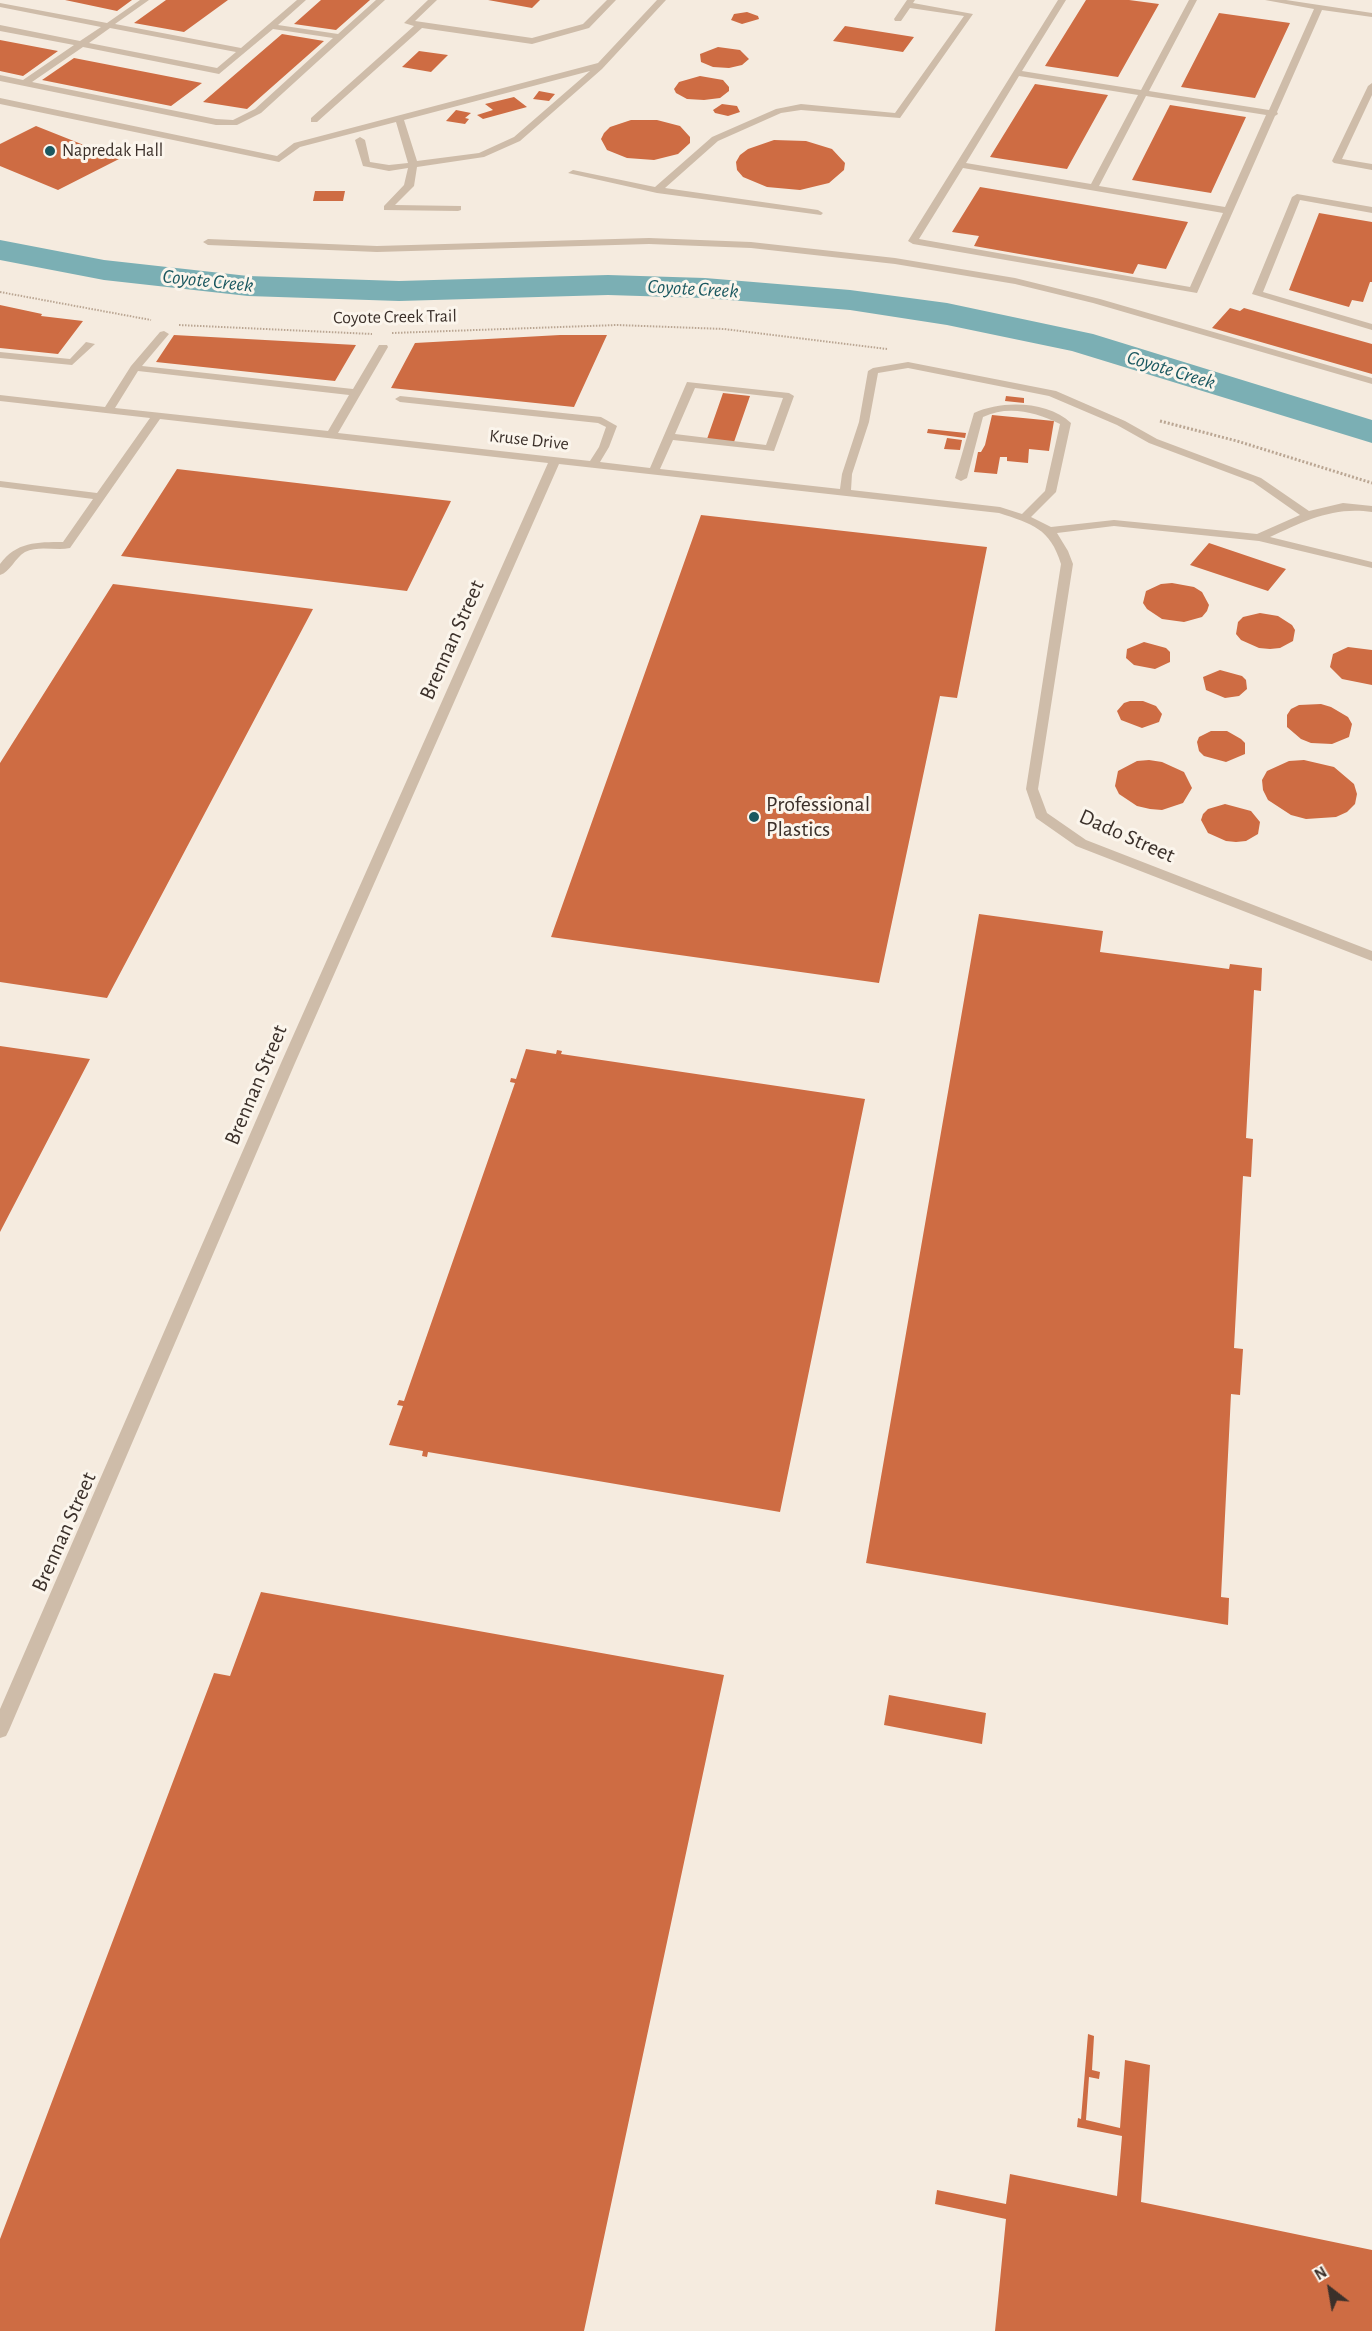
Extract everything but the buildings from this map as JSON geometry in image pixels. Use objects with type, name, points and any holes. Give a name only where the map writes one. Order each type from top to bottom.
[{"type":"street","points":[[19,9],[33,0]]},
{"type":"street","points":[[25,83],[145,0]]},
{"type":"street","points":[[0,28],[219,71],[302,0]]},
{"type":"street","points":[[0,78],[216,122],[234,123],[258,111],[381,0]]},
{"type":"street","points":[[433,0],[408,23],[532,41],[586,26],[612,0]]},
{"type":"street","points":[[360,140],[366,164],[389,168],[481,155],[517,139],[601,65],[662,0]]},
{"type":"street","points":[[1062,0],[913,241],[1193,291],[1274,114],[1319,7]]},
{"type":"street","points":[[1094,187],[1193,0]]},
{"type":"street","points":[[1270,0],[1372,15]]},
{"type":"street","points":[[657,190],[715,139],[779,111],[801,107],[897,116],[969,14],[909,3],[898,19]]},
{"type":"street","points":[[0,5],[242,51]]},
{"type":"street","points":[[314,120],[420,24]]},
{"type":"street","points":[[271,26],[340,37]]},
{"type":"street","points":[[0,101],[279,159],[297,145],[601,65]]},
{"type":"street","points":[[1017,73],[1274,114]]},
{"type":"street","points":[[1372,86],[1337,161],[1372,167]]},
{"type":"street","points":[[399,118],[412,164],[409,186],[387,208],[458,208]]},
{"type":"street","points":[[961,165],[1230,211]]},
{"type":"street","points":[[573,173],[657,190],[818,213]]},
{"type":"street","points":[[1372,210],[1297,197],[1257,294],[1372,327]]},
{"type":"street","points":[[208,242],[378,249],[649,241],[751,245],[884,260],[1015,281],[1096,301],[1372,381]]},
{"type":"street","points":[[108,410],[135,368],[164,333]]},
{"type":"street","points":[[0,355],[72,362],[90,344]]},
{"type":"street","points":[[331,435],[383,347]]},
{"type":"street","points":[[845,492],[847,474],[864,422],[873,371],[908,365],[1052,393],[1121,423],[1153,441],[1257,480],[1309,516]]},
{"type":"street","points":[[135,368],[356,393]]},
{"type":"street","points":[[654,471],[668,436],[691,384],[789,396],[771,449],[668,436]]},
{"type":"street","name":"Kruse Drive","points":[[0,398],[1000,510],[1024,518],[1049,531]]},
{"type":"street","points":[[400,399],[601,420],[612,426],[604,447],[592,464]]},
{"type":"street","points":[[961,478],[978,415],[991,408],[1046,411],[1066,423],[1050,492],[1024,518]]},
{"type":"street","points":[[0,572],[11,556],[28,545],[66,546],[158,415]]},
{"type":"street","name":"Brennan Street","points":[[0,1730],[288,1063],[555,460]]},
{"type":"street","points":[[0,484],[102,497]]},
{"type":"street","points":[[1259,538],[1309,516],[1344,506],[1372,509]]},
{"type":"street","points":[[1049,531],[1114,523],[1259,538],[1372,565]]},
{"type":"street","name":"Dado Street","points":[[1049,531],[1062,543],[1067,564],[1032,789],[1041,815],[1081,843],[1372,956]]},
{"type":"path","points":[[0,292],[154,321]]},
{"type":"path","name":"Coyote Creek Trail","points":[[176,324],[370,334],[617,325],[724,329],[794,336]]},
{"type":"path","points":[[1151,419],[1237,441],[1372,483]]},
{"type":"waterway","name":"Coyote Creek","points":[[0,250],[104,270],[248,286],[399,291],[608,285],[705,288],[850,300],[947,314],[1080,342],[1372,432]]},
{"type":"place","name":"Napredak Hall","points":[[50,151]]},
{"type":"place","name":"Professional Plastics","points":[[754,817]]}]
